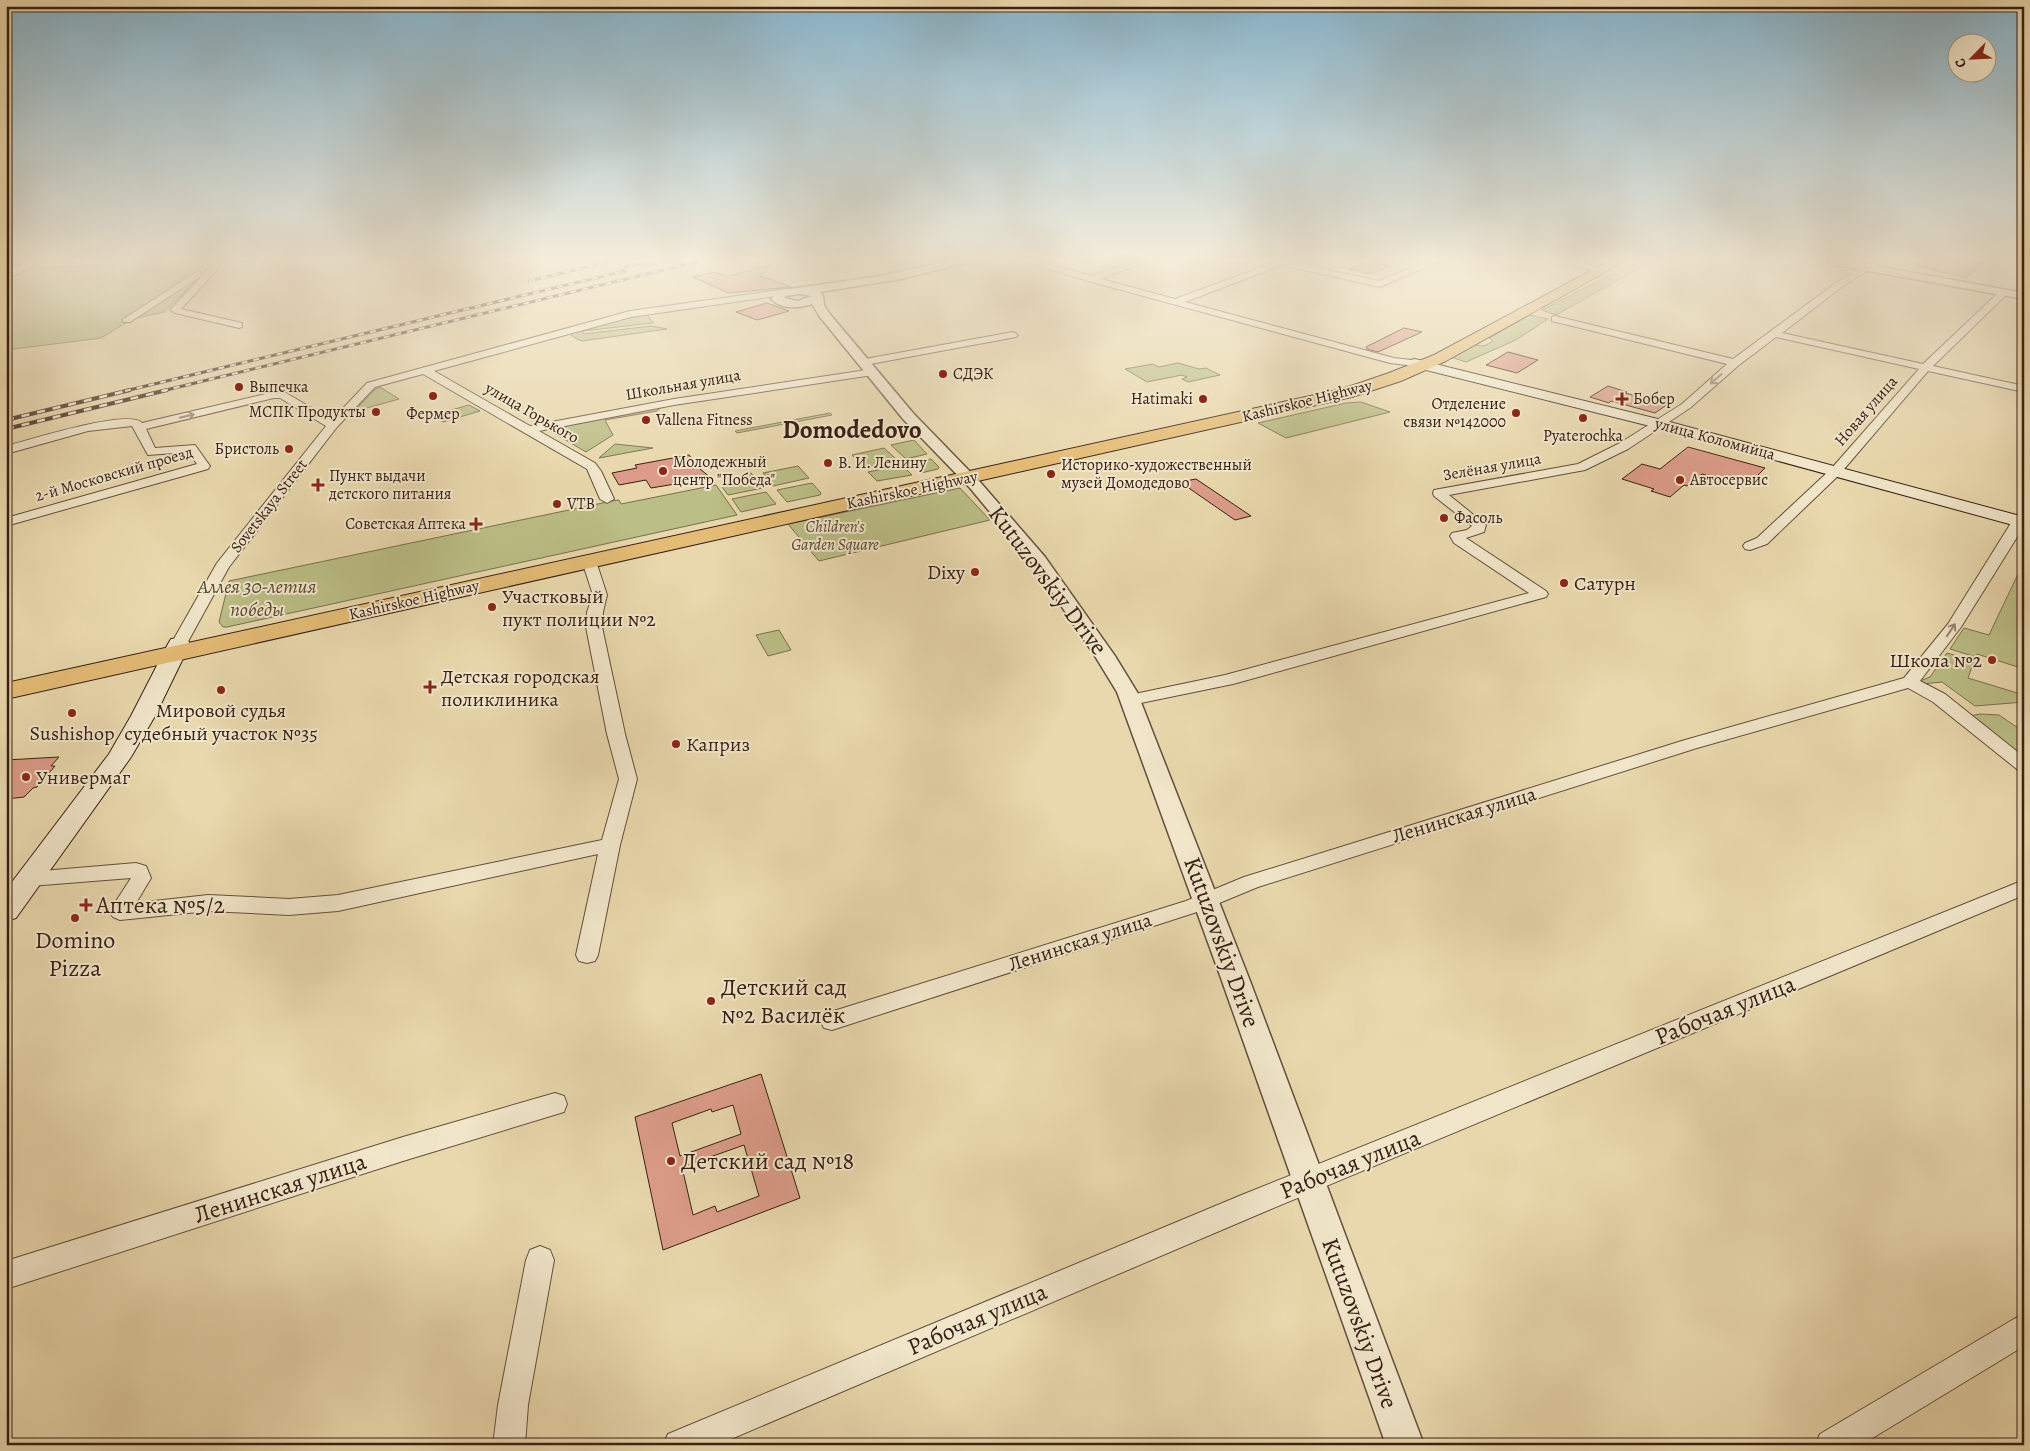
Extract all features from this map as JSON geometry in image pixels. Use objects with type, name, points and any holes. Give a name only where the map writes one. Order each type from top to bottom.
[{"type":"main road","name":"Kashirskoe Highway","points":[[1420,364],[1484,329]]},
{"type":"main road","name":"Kashirskoe Highway","points":[[6,691],[177,648],[1346,393],[1389,379],[1488,329]]},
{"type":"main road","name":"улица Коломийца","points":[[1420,364],[1660,424],[2023,521]]},
{"type":"main road","name":"Kashirskoe Highway","points":[[6,682],[589,561],[966,476]]},
{"type":"main road","name":"Sovetskaya Street","points":[[6,911],[119,757],[143,716],[177,648]]},
{"type":"street","points":[[424,370],[580,329]]},
{"type":"street","name":"Kutuzovskiy Drive","points":[[836,329],[908,416],[1004,517],[1055,582],[1105,656],[1131,700],[1405,1445]]},
{"type":"street","name":"улица Коломийца","points":[[1275,329],[1394,361],[1420,364]]},
{"type":"street","points":[[1596,329],[1736,363]]},
{"type":"street","name":"Зелёная улица","points":[[1131,700],[1227,680],[1541,594],[1459,540],[1457,536],[1479,529],[1479,525],[1439,493],[1582,467],[1624,446],[1660,424],[1686,406],[1736,363],[1782,329]]},
{"type":"street","name":"Новая улица","points":[[1750,546],[1762,541],[1835,472],[1926,368],[1966,329]]},
{"type":"street","points":[[1775,334],[2024,389]]},
{"type":"street","name":"Школьная улица","points":[[529,430],[869,367],[1013,335]]},
{"type":"street","name":"Sovetskaya Street","points":[[177,648],[222,566],[334,425],[364,391],[371,385],[424,370]]},
{"type":"street","name":"улица Горького","points":[[424,370],[591,466],[607,499]]},
{"type":"street","points":[[6,450],[123,421],[135,422],[139,427],[274,395],[282,395],[334,425]]},
{"type":"street","name":"2-й Московский проезд","points":[[6,522],[204,466],[191,448],[152,452],[148,448],[143,432],[139,427]]},
{"type":"street","points":[[2023,521],[2016,526],[1928,663],[1910,682],[1939,698],[2024,766]]},
{"type":"street","points":[[587,955],[610,845],[628,779],[616,734],[594,627],[595,612],[600,595],[589,561]]},
{"type":"street","name":"Ленинская улица","points":[[832,1021],[1206,901],[1251,882],[1691,744],[1910,682]]},
{"type":"street","points":[[30,879],[139,871],[141,878],[120,912],[208,903],[302,906],[372,897],[517,863],[610,845]]},
{"type":"street","name":"Рабочая улица","points":[[679,1445],[1308,1181],[2024,887]]},
{"type":"street","name":"Ленинская улица","points":[[6,1275],[403,1149],[555,1104]]},
{"type":"street","points":[[509,1445],[513,1405],[540,1260]]},
{"type":"street","points":[[1831,1445],[2024,1329]]},
{"type":"green space","points":[[6,329],[116,329],[101,338],[6,350]]},
{"type":"green space","points":[[578,329],[603,329],[583,331],[583,334],[628,329],[667,329],[582,341],[570,334]]},
{"type":"green space","points":[[1506,329],[1533,329],[1516,340],[1466,362],[1451,357],[1474,345],[1484,346],[1493,341],[1489,338]]},
{"type":"green space","points":[[1178,363],[1199,369],[1206,368],[1220,375],[1188,382],[1182,379],[1187,377],[1182,375],[1147,382],[1125,369],[1153,364],[1159,367]]},
{"type":"green space","points":[[380,387],[399,399],[360,410],[359,406],[374,390]]},
{"type":"green space","points":[[1361,402],[1390,412],[1286,438],[1258,423],[1346,403]]},
{"type":"green space","points":[[469,405],[480,411],[443,422],[433,415]]},
{"type":"green space","points":[[662,407],[657,411],[605,420],[613,435],[586,452],[547,429]]},
{"type":"green space","points":[[830,413],[832,415],[737,433],[735,431]]},
{"type":"green space","points":[[914,440],[927,454],[906,459],[891,445]]},
{"type":"green space","points":[[615,444],[653,448],[599,458]]},
{"type":"green space","points":[[884,448],[897,460],[864,468],[852,455]]},
{"type":"green space","points":[[931,459],[939,467],[938,469],[921,473],[911,463]]},
{"type":"green space","points":[[902,465],[912,475],[877,481],[868,472]]},
{"type":"green space","points":[[798,466],[809,478],[773,486],[763,473]]},
{"type":"green space","points":[[751,473],[763,488],[728,495],[722,487],[747,482],[742,475]]},
{"type":"green space","points":[[812,483],[821,493],[820,495],[787,502],[777,490]]},
{"type":"green space","name":"Аллея 30-летия победы","points":[[716,485],[737,515],[227,627],[223,627],[219,622],[229,581],[612,501],[619,500],[621,504]]},
{"type":"green space","name":"Children's Garden Square","points":[[960,488],[990,520],[819,561],[788,524]]},
{"type":"green space","points":[[766,492],[776,504],[741,512],[732,499]]},
{"type":"green space","points":[[2018,574],[2024,576],[2024,669],[1977,654],[1976,657],[1950,649],[1964,628],[1989,635]]},
{"type":"green space","points":[[779,630],[791,650],[768,656],[756,635]]},
{"type":"green space","points":[[1947,653],[1974,661],[1968,678],[2024,695],[2024,702],[1975,706],[1942,682],[1922,684],[1920,681],[1930,677]]},
{"type":"green space","points":[[1980,714],[1999,715],[2024,732],[2024,760],[1970,716]]},
{"type":"building","points":[[1403,329],[1422,332],[1378,352],[1366,347]]},
{"type":"building","points":[[1508,352],[1538,360],[1517,373],[1486,365]]},
{"type":"building","name":"Бобер","points":[[1608,386],[1627,392],[1625,393],[1668,404],[1655,413],[1590,397]]},
{"type":"building","points":[[1688,447],[1765,468],[1749,484],[1746,483],[1742,486],[1702,474],[1687,486],[1684,485],[1670,497],[1651,491],[1654,489],[1622,479],[1642,464],[1660,469]]},
{"type":"building","name":"Молодежный центр \"Победа\"","points":[[689,455],[700,469],[711,478],[651,488],[646,480],[619,485],[612,473],[637,468],[635,465]]},
{"type":"building","points":[[1196,479],[1251,516],[1235,520],[1180,482]]},
{"type":"building","name":"Универмаг","points":[[59,757],[51,766],[55,766],[37,787],[33,788],[24,797],[6,799],[6,760]]},
{"type":"building","name":"Детский сад №18","points":[[761,1074],[800,1198],[663,1250],[635,1117]],"holes":[[[733,1105],[741,1134],[680,1156],[672,1123],[711,1109],[712,1112]],[[744,1145],[759,1196],[717,1212],[715,1206],[693,1215],[682,1167]]]},
{"type":"railway","points":[[125,391],[385,329]]},
{"type":"railway","points":[[162,391],[420,329]]},
{"type":"railway","points":[[6,420],[130,390]]},
{"type":"railway","points":[[6,429],[167,390]]},
{"type":"place","name":"СДЭК","points":[[943,374]]},
{"type":"place","name":"Выпечка","points":[[239,387]]},
{"type":"place","name":"Фермер","points":[[433,396]]},
{"type":"place","name":"Hatimaki","points":[[1203,399]]},
{"type":"place","name":"Бобер","points":[[1622,399]]},
{"type":"place","name":"МСПК Продукты","points":[[376,412]]},
{"type":"place","name":"Отделение связи №142000","points":[[1516,413]]},
{"type":"place","name":"Pyaterochka","points":[[1583,418]]},
{"type":"place","name":"Vallena Fitness","points":[[646,420]]},
{"type":"place","name":"Бристоль","points":[[289,449]]},
{"type":"place","name":"В. И. Ленину","points":[[828,463]]},
{"type":"place","name":"Молодежный центр \"Победа\"","points":[[663,471]]},
{"type":"place","name":"Историко-художественный музей Домодедово","points":[[1051,474]]},
{"type":"place","name":"Автосервис","points":[[1680,480]]},
{"type":"place","name":"Пункт выдачи детского питания","points":[[318,485]]},
{"type":"place","name":"VTB","points":[[557,504]]},
{"type":"place","name":"Фасоль","points":[[1444,518]]},
{"type":"place","name":"Советская Аптека","points":[[476,524]]},
{"type":"place","name":"Dixy","points":[[975,572]]},
{"type":"place","name":"Сатурн","points":[[1564,583]]},
{"type":"place","name":"Участковый пукт полиции №2","points":[[492,607]]},
{"type":"place","name":"Школа №2","points":[[1992,660]]},
{"type":"place","name":"Детская городская поликлиника","points":[[430,687]]},
{"type":"place","name":"Мировой судья судебный участок №35","points":[[221,690]]},
{"type":"place","name":"Sushishop","points":[[72,713]]},
{"type":"place","name":"Каприз","points":[[676,744]]},
{"type":"place","name":"Универмаг","points":[[26,777]]},
{"type":"place","name":"Аптека №5/2","points":[[86,905]]},
{"type":"place","name":"Domino Pizza","points":[[75,918]]},
{"type":"place","name":"Детский сад №2 Василёк","points":[[711,1001]]},
{"type":"place","name":"Детский сад №18","points":[[671,1161]]},
{"type":"district","name":"Domodedovo","points":[[852,430]]}]
